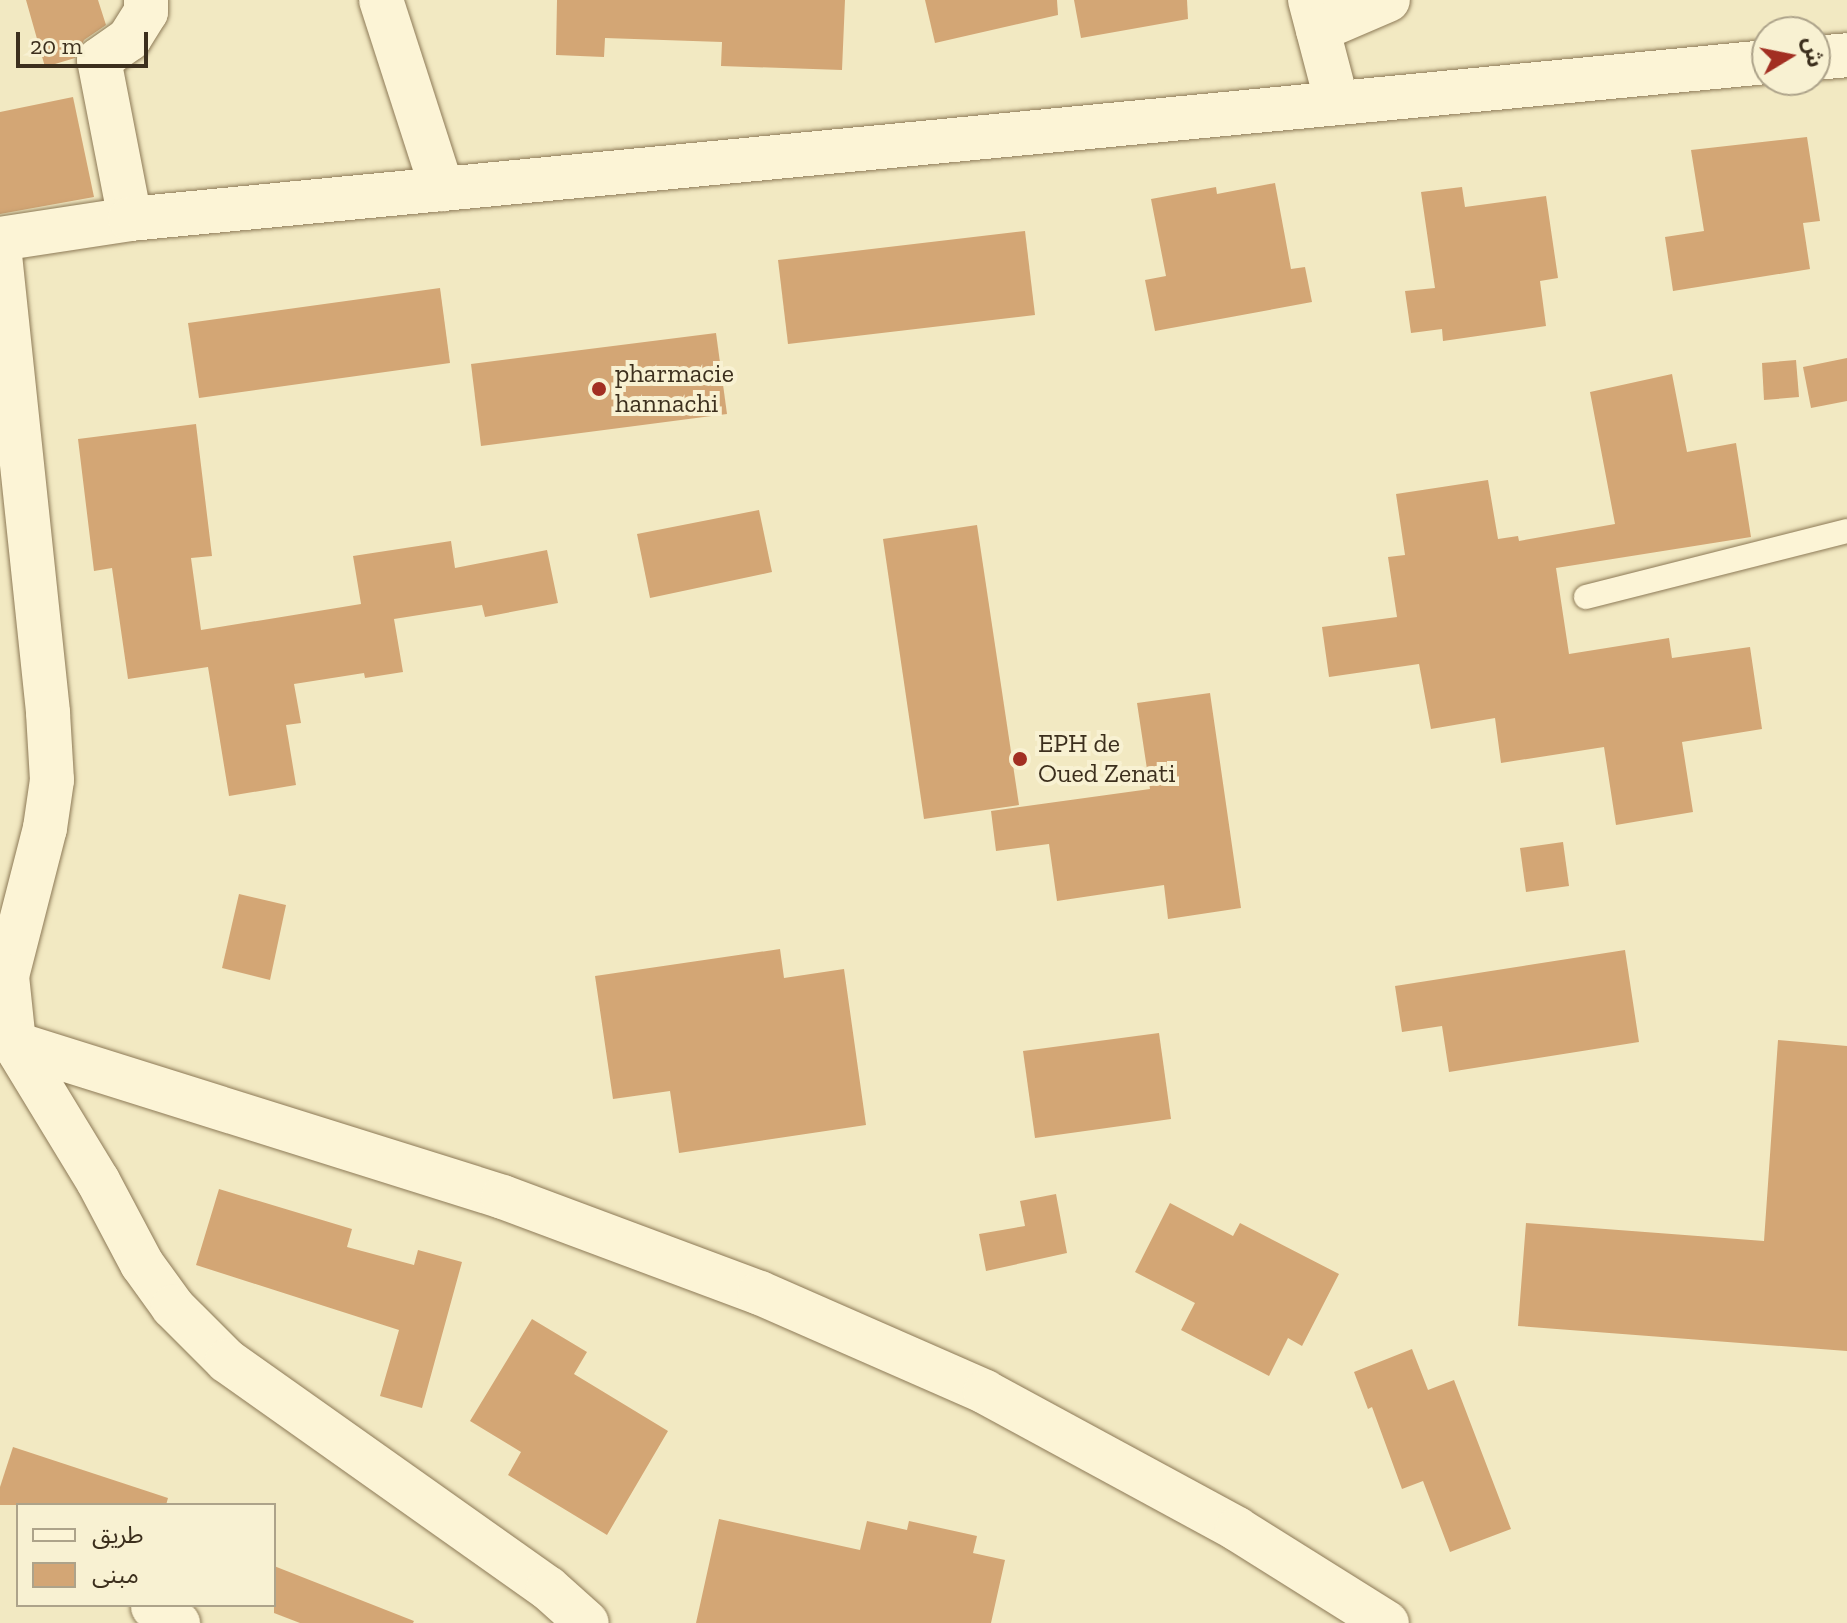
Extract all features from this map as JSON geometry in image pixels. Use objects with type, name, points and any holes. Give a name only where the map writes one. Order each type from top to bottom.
[{"type":"street","points":[[130,219],[99,60],[129,39],[146,12],[146,0]]},
{"type":"street","points":[[381,0],[442,189]]},
{"type":"street","points":[[1337,103],[1314,15],[1388,0]]},
{"type":"street","points":[[0,239],[130,219],[1751,64]]},
{"type":"street","points":[[0,255],[48,713],[52,780],[45,828],[7,976],[7,1041],[98,1181],[142,1264],[195,1329],[227,1361],[548,1588],[587,1623]]},
{"type":"street","points":[[7,1041],[503,1197],[760,1293],[985,1392],[1237,1529],[1387,1623]]},
{"type":"lane","points":[[1586,597],[1847,531]]},
{"type":"building","points":[[26,0],[98,0],[106,25],[84,40],[75,58],[45,67]]},
{"type":"building","points":[[557,0],[845,0],[842,70],[721,66],[722,42],[605,38],[604,57],[556,55]]},
{"type":"building","points":[[925,0],[1057,0],[1058,15],[935,43]]},
{"type":"building","points":[[1074,0],[1187,0],[1188,19],[1081,38]]},
{"type":"building","points":[[73,97],[94,197],[0,214],[0,112]]},
{"type":"building","points":[[1807,137],[1820,221],[1803,223],[1810,269],[1673,291],[1665,237],[1704,231],[1691,150]]},
{"type":"building","points":[[1275,183],[1291,269],[1305,267],[1312,302],[1155,331],[1145,280],[1166,276],[1151,199],[1216,187],[1217,194]]},
{"type":"building","points":[[1462,187],[1465,207],[1546,196],[1558,278],[1540,281],[1546,326],[1443,341],[1442,329],[1411,333],[1405,291],[1435,288],[1421,192]]},
{"type":"building","points":[[1025,231],[1035,315],[788,344],[778,260]]},
{"type":"building","points":[[440,288],[450,363],[199,398],[188,323]]},
{"type":"building","name":"pharmacie hannachi","points":[[716,333],[727,414],[481,446],[471,364]]},
{"type":"building","points":[[1847,358],[1847,401],[1811,408],[1803,367]]},
{"type":"building","points":[[1796,360],[1799,397],[1764,400],[1762,363]]},
{"type":"building","points":[[1672,374],[1687,452],[1736,443],[1751,537],[1556,568],[1569,654],[1669,638],[1672,658],[1750,647],[1762,729],[1682,742],[1693,812],[1616,825],[1604,747],[1501,763],[1495,718],[1431,729],[1419,664],[1329,677],[1322,627],[1397,617],[1388,557],[1405,555],[1396,494],[1488,480],[1498,539],[1518,536],[1519,541],[1615,524],[1590,392]]},
{"type":"building","points":[[196,424],[212,556],[191,558],[201,630],[361,604],[353,556],[451,541],[455,568],[547,550],[558,603],[485,617],[482,605],[394,619],[403,672],[365,678],[364,673],[294,684],[301,723],[286,725],[296,785],[229,796],[208,667],[128,679],[112,568],[94,571],[78,439]]},
{"type":"building","points":[[759,510],[772,572],[650,598],[637,534]]},
{"type":"building","points":[[977,525],[1019,805],[924,819],[883,539]]},
{"type":"building","points":[[1210,693],[1241,908],[1168,919],[1164,885],[1057,901],[1049,844],[996,851],[991,811],[1150,789],[1137,703]]},
{"type":"building","points":[[1563,842],[1569,886],[1526,892],[1520,848]]},
{"type":"building","points":[[239,894],[286,905],[270,980],[222,968]]},
{"type":"building","points":[[780,949],[784,978],[844,969],[866,1125],[679,1153],[670,1091],[613,1099],[595,976]]},
{"type":"building","points":[[1625,950],[1639,1042],[1449,1072],[1442,1026],[1402,1032],[1395,986]]},
{"type":"building","points":[[1159,1033],[1171,1119],[1035,1138],[1023,1051]]},
{"type":"building","points":[[1778,1040],[1847,1046],[1847,1351],[1518,1326],[1526,1223],[1764,1241]]},
{"type":"building","points":[[219,1189],[352,1229],[347,1247],[414,1265],[418,1250],[462,1262],[422,1408],[380,1396],[399,1330],[196,1265]]},
{"type":"building","points":[[1056,1194],[1067,1253],[986,1271],[979,1234],[1025,1226],[1020,1201]]},
{"type":"building","points":[[1170,1203],[1233,1236],[1240,1223],[1339,1274],[1302,1346],[1288,1338],[1269,1376],[1181,1330],[1195,1303],[1135,1272]]},
{"type":"building","points":[[532,1319],[587,1352],[574,1374],[668,1431],[607,1535],[508,1475],[521,1452],[470,1421]]},
{"type":"building","points":[[1412,1349],[1428,1390],[1454,1380],[1511,1529],[1450,1552],[1423,1481],[1402,1489],[1372,1407],[1368,1409],[1354,1372]]},
{"type":"building","points":[[13,1447],[168,1498],[167,1503],[0,1505],[0,1487]]},
{"type":"building","points":[[719,1519],[860,1550],[867,1521],[907,1530],[909,1521],[977,1536],[973,1553],[1005,1560],[991,1623],[696,1623]]},
{"type":"building","points":[[276,1567],[414,1621],[300,1623],[274,1613]]},
{"type":"place","name":"pharmacie hannachi","points":[[599,389]]},
{"type":"place","name":"EPH de Oued Zenati","points":[[1020,759]]}]
